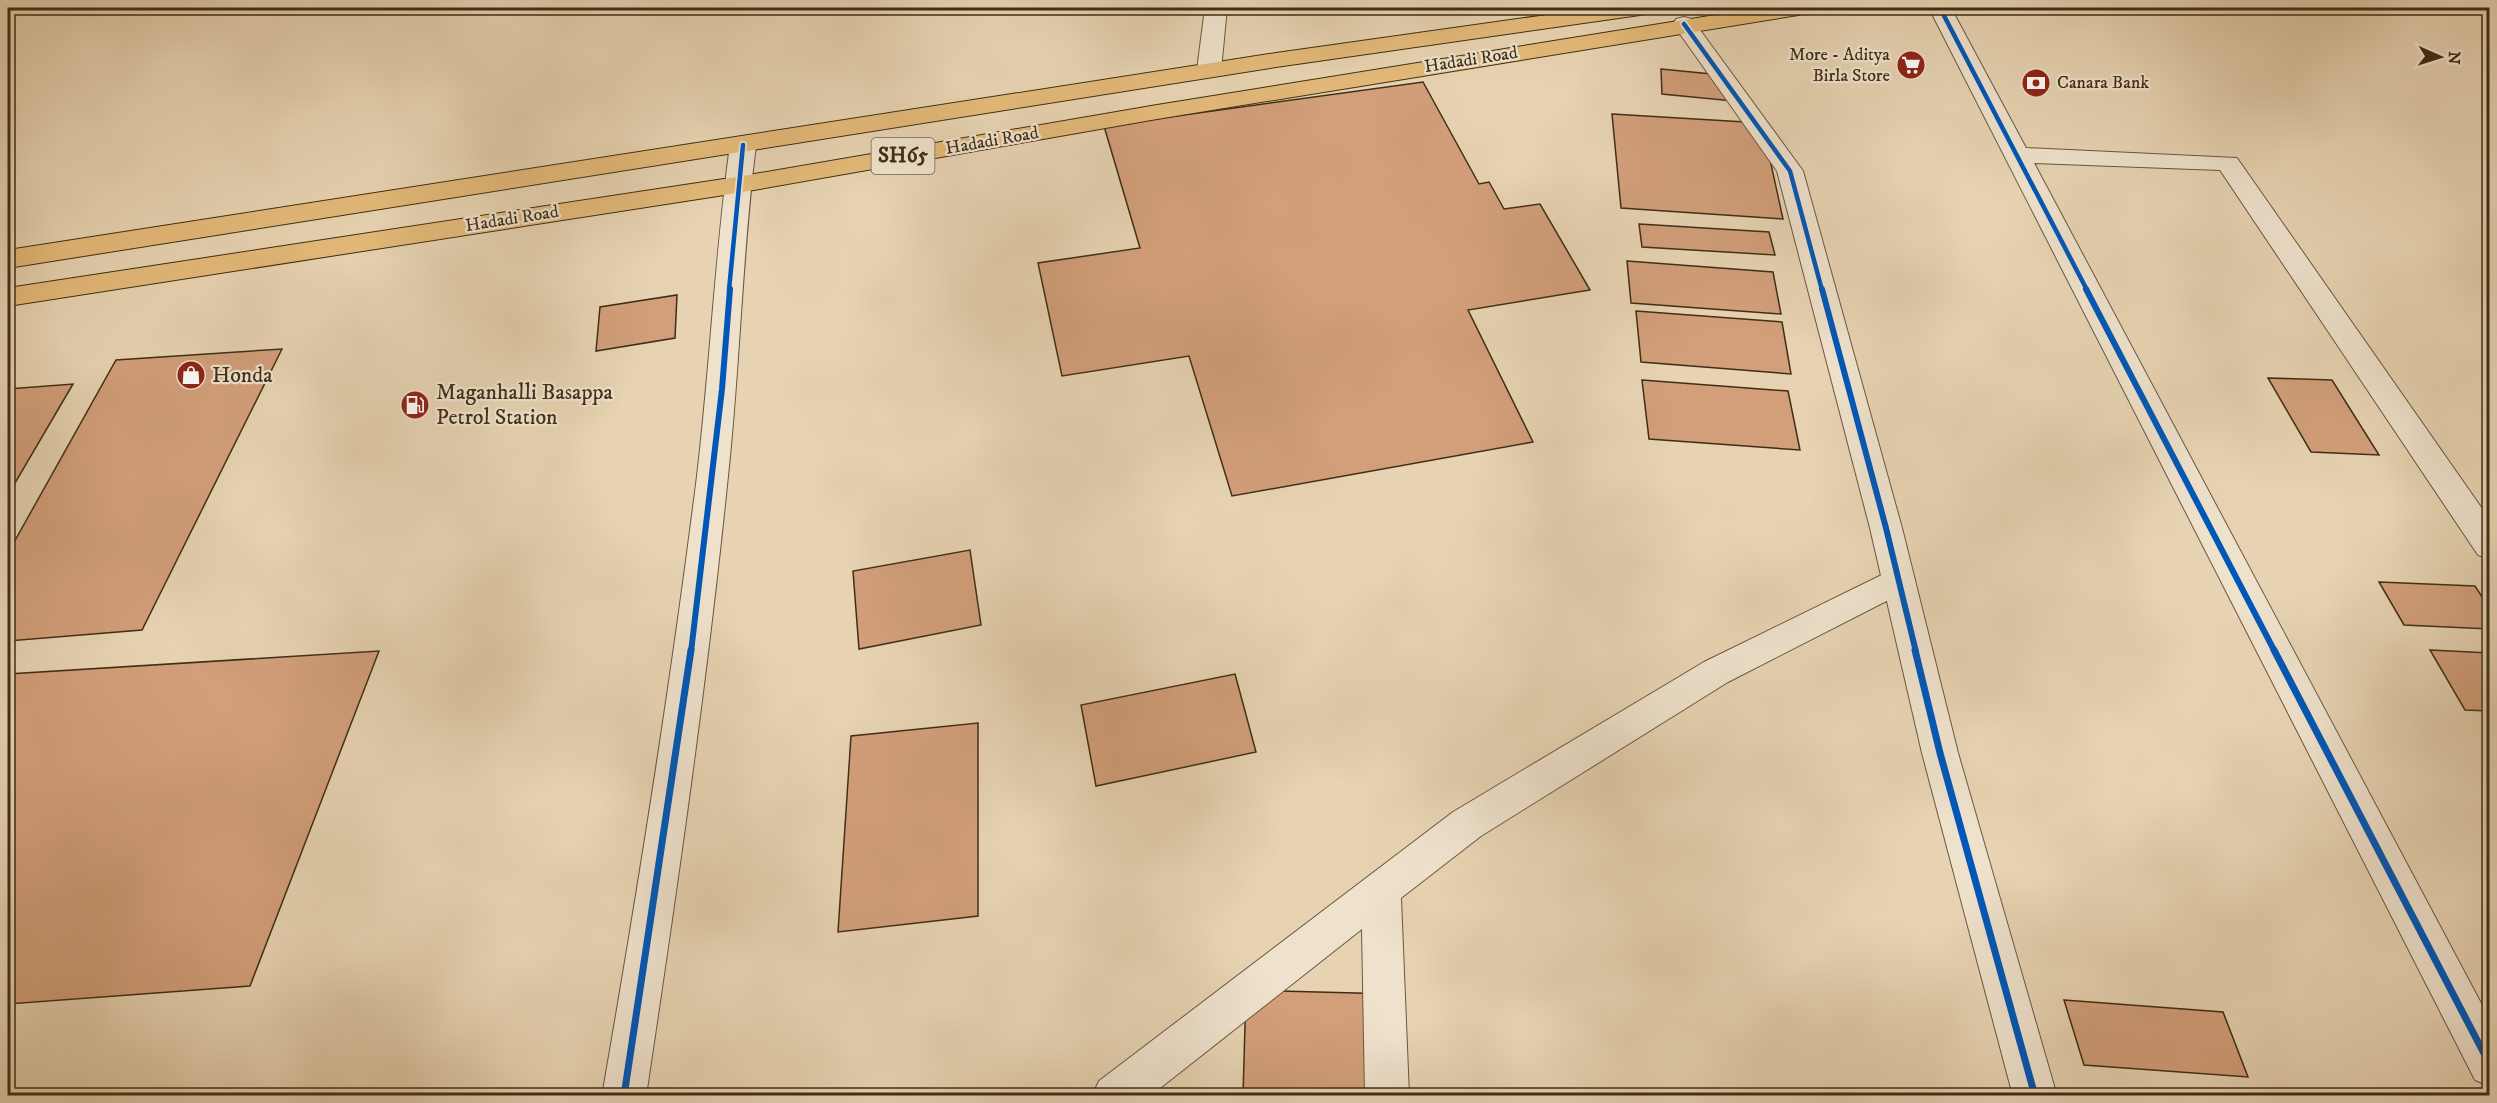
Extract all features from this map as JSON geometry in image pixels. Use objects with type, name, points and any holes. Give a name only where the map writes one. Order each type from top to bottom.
[{"type":"main road","points":[[8,259],[1209,70],[1640,8]]},
{"type":"main road","name":"Hadadi Road","points":[[8,297],[737,185],[1684,24],[1797,8]]},
{"type":"street","points":[[1209,70],[1216,8]]},
{"type":"street","points":[[1940,8],[2490,1065]]},
{"type":"street","points":[[1684,24],[1790,171],[1898,580],[1940,753],[2035,1095]]},
{"type":"street","points":[[624,1095],[682,704],[722,388],[737,185],[743,145]]},
{"type":"street","points":[[2015,155],[2228,163],[2490,546]]},
{"type":"street","points":[[1114,1095],[1467,824],[1716,672],[1898,580]]},
{"type":"street","points":[[1381,890],[1387,1095]]},
{"type":"building","points":[[1661,69],[1732,76],[1733,101],[1662,94]]},
{"type":"building","points":[[1423,82],[1479,184],[1489,182],[1504,209],[1540,204],[1590,290],[1468,310],[1533,442],[1232,496],[1189,356],[1062,376],[1038,263],[1140,248],[1104,126]]},
{"type":"building","points":[[1612,114],[1762,123],[1783,219],[1621,208]]},
{"type":"building","points":[[1639,224],[1769,232],[1775,255],[1642,247]]},
{"type":"building","points":[[1627,261],[1773,272],[1781,314],[1631,303]]},
{"type":"building","points":[[677,295],[675,338],[596,351],[600,307]]},
{"type":"building","points":[[1636,311],[1782,322],[1791,374],[1641,362]]},
{"type":"building","points":[[282,349],[142,630],[8,641],[8,553],[116,360]]},
{"type":"building","points":[[2268,378],[2332,380],[2379,455],[2311,452]]},
{"type":"building","points":[[1642,380],[1788,391],[1800,450],[1649,439]]},
{"type":"building","points":[[73,384],[8,495],[8,389]]},
{"type":"building","points":[[970,550],[981,625],[859,649],[853,571]]},
{"type":"building","points":[[2379,582],[2475,586],[2490,609],[2490,629],[2404,625]]},
{"type":"building","points":[[2430,650],[2490,653],[2490,711],[2465,710]]},
{"type":"building","points":[[379,651],[250,986],[8,1004],[8,674]]},
{"type":"building","points":[[1235,674],[1256,752],[1096,786],[1081,705]]},
{"type":"building","points":[[978,723],[978,916],[838,932],[851,736]]},
{"type":"building","points":[[1246,990],[1394,994],[1397,1096],[1243,1096]]},
{"type":"building","points":[[2064,1000],[2223,1012],[2248,1077],[2084,1065]]},
{"type":"cycle path","points":[[1940,8],[2490,1065]]},
{"type":"cycle path","points":[[1684,24],[1790,171],[1886,528],[1940,753],[2035,1096]]},
{"type":"cycle path","points":[[624,1096],[666,831],[702,566],[722,389],[743,145]]},
{"type":"place","name":"More - Aditya Birla Store","points":[[1911,65]]},
{"type":"place","name":"Canara Bank","points":[[2036,83]]},
{"type":"place","name":"Honda","points":[[191,375]]},
{"type":"place","name":"Maganhalli Basappa Petrol Station","points":[[415,405]]}]
